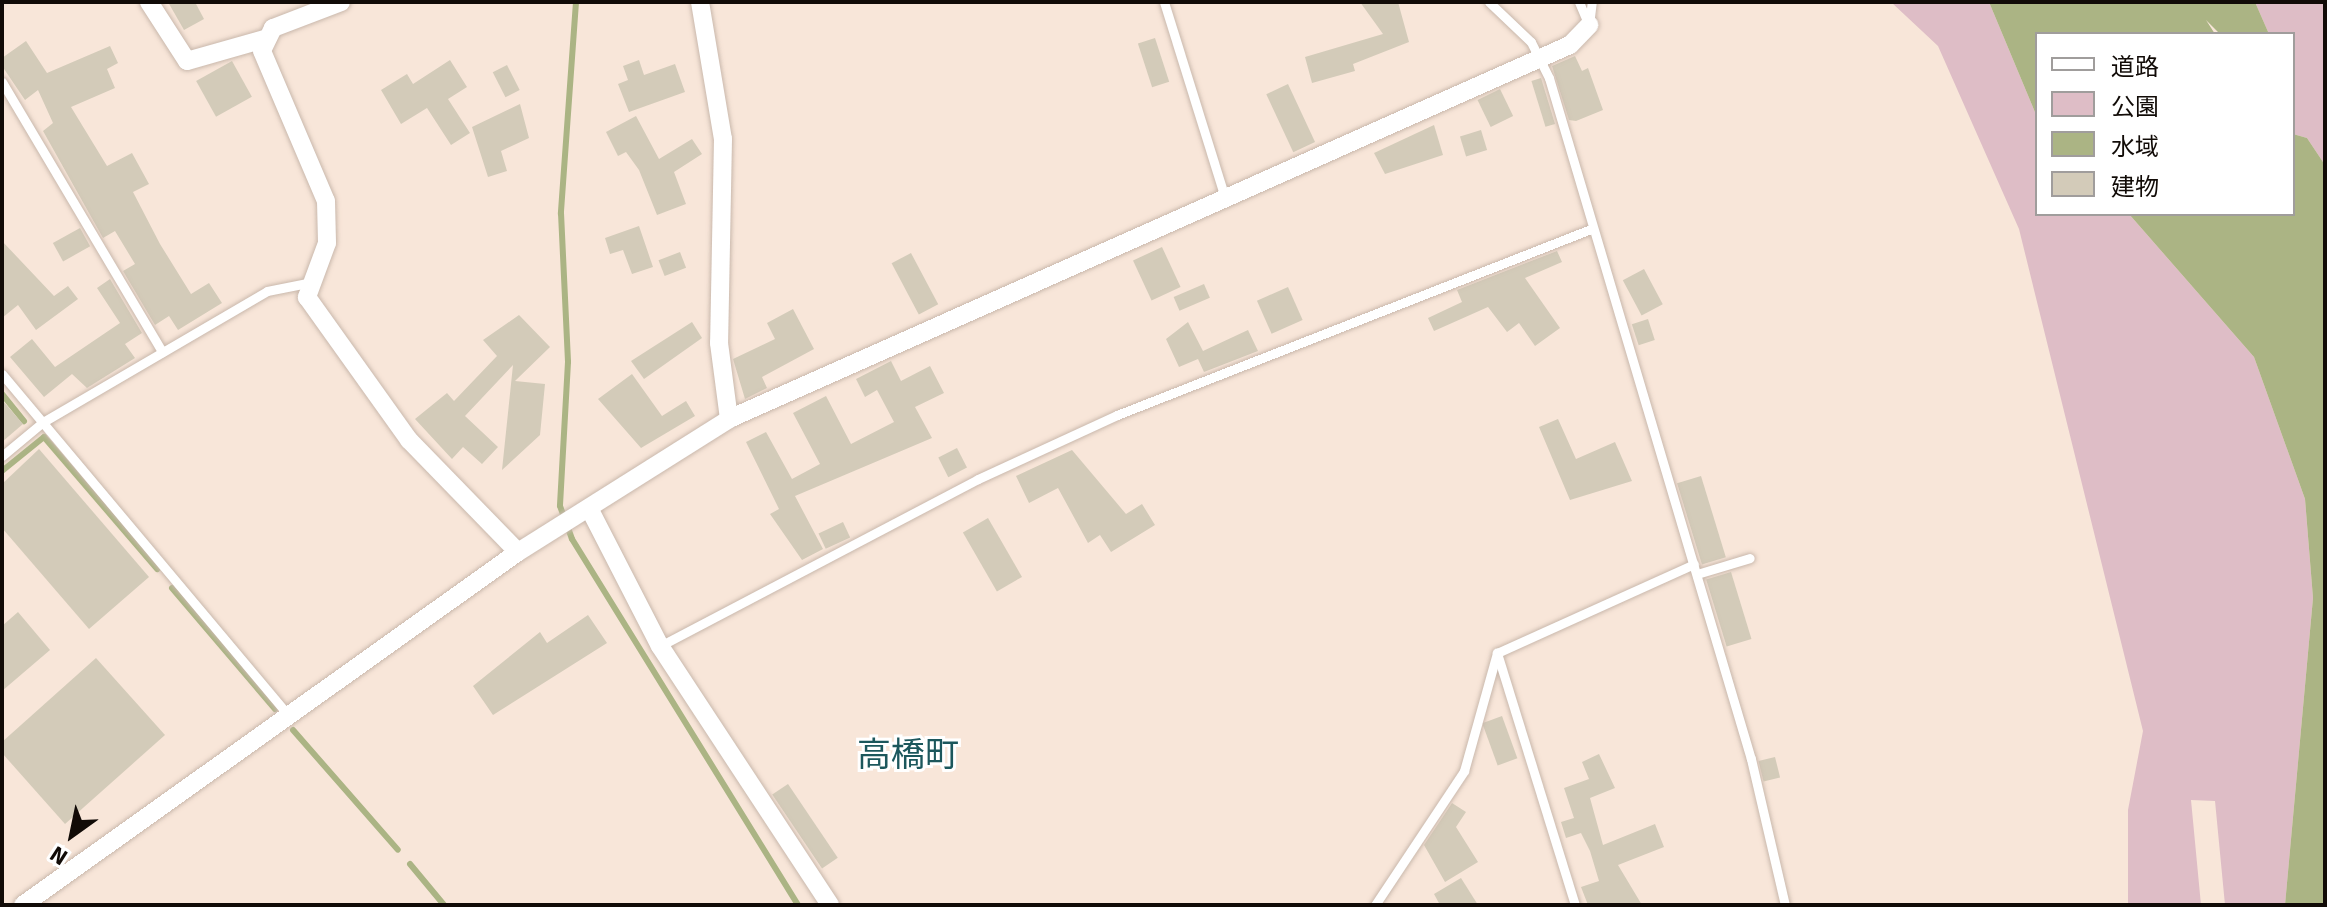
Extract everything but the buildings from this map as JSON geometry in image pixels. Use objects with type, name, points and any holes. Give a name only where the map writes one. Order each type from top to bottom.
[{"type":"street","points":[[149,2],[187,61],[264,39],[273,28],[341,2]]},
{"type":"street","points":[[700,2],[723,139],[719,343],[729,419]]},
{"type":"street","points":[[23,905],[518,552],[729,419],[1226,201],[1570,45],[1589,25]]},
{"type":"street","points":[[264,39],[267,68],[326,201],[327,243],[307,283],[311,310],[409,440],[518,552]]},
{"type":"street","points":[[583,512],[660,646],[830,905]]},
{"type":"lane","points":[[1164,2],[1226,201]]},
{"type":"lane","points":[[1489,2],[1539,58],[1695,569],[1785,905]]},
{"type":"lane","points":[[1579,2],[1589,25]]},
{"type":"lane","points":[[1589,25],[1592,2]]},
{"type":"lane","points":[[2,82],[162,352]]},
{"type":"lane","points":[[660,646],[978,479],[1117,415],[1591,229]]},
{"type":"lane","points":[[2,456],[43,422],[267,291],[307,283]]},
{"type":"lane","points":[[2,374],[290,717]]},
{"type":"lane","points":[[1497,653],[1695,569],[1750,558]]},
{"type":"lane","points":[[1375,905],[1464,771],[1497,653]]},
{"type":"lane","points":[[1497,653],[1575,905]]},
{"type":"green space","points":[[1891,2],[1989,2],[2035,112],[2035,216],[2131,216],[2254,357],[2305,499],[2313,598],[2285,905],[2225,905],[2215,801],[2191,800],[2201,905],[2128,905],[2128,810],[2143,731],[2019,229],[1938,46]]},
{"type":"green space","points":[[2255,2],[2325,2],[2325,165],[2307,138],[2295,135],[2295,32],[2268,32]]},
{"type":"water","points":[[1989,2],[2255,2],[2268,32],[2218,32],[2206,20],[2214,32],[2035,32],[2035,112]]},
{"type":"water","points":[[2295,135],[2307,138],[2325,165],[2325,905],[2285,905],[2313,598],[2305,499],[2254,357],[2131,216],[2295,216]]},
{"type":"waterway","points":[[576,2],[561,213],[568,362],[560,506],[572,539],[798,905]]},
{"type":"waterway","points":[[2,394],[24,421]]},
{"type":"waterway","points":[[2,471],[44,437],[157,569]]},
{"type":"waterway","points":[[172,588],[275,709]]},
{"type":"waterway","points":[[293,730],[398,850]]},
{"type":"waterway","points":[[410,864],[444,905]]},
{"type":"district","name":"高橋町","points":[[908,756]]}]
